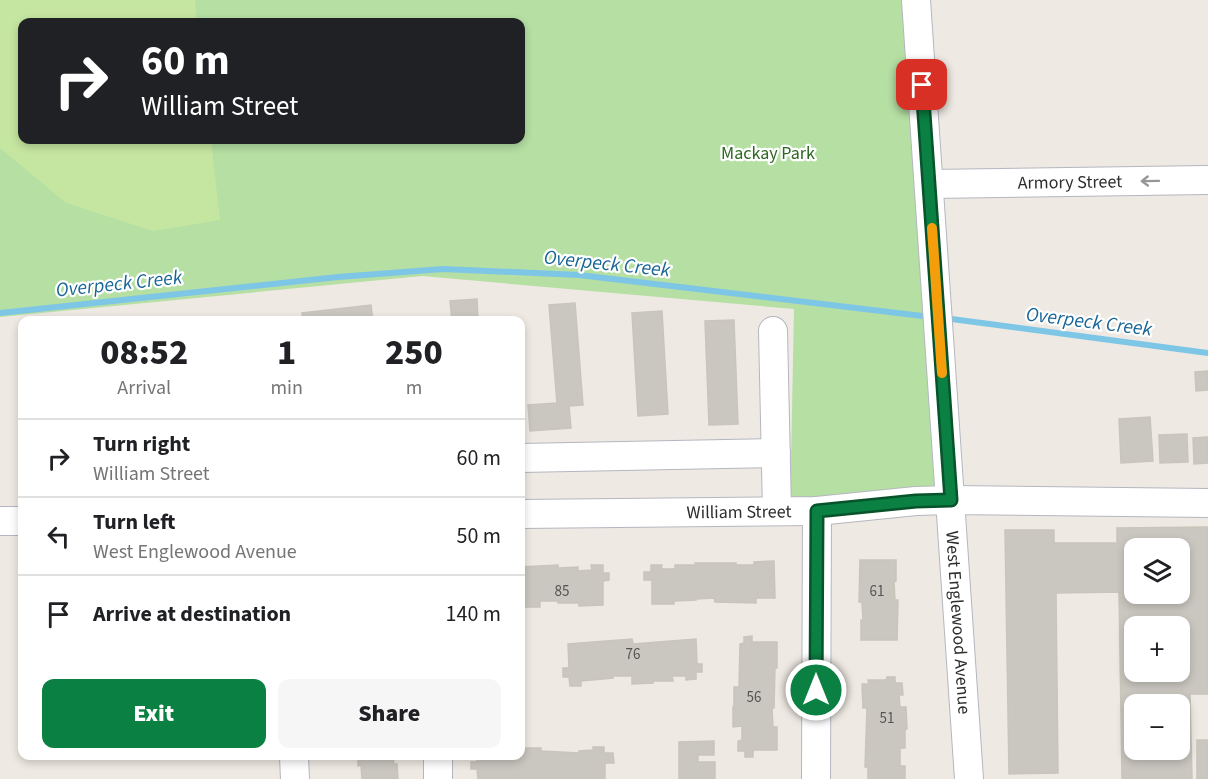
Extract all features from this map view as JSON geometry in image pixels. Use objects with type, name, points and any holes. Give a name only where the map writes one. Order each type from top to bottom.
[{"type":"street","name":"West Englewood Avenue","points":[[916,0],[969,779]]},
{"type":"street","name":"Armory Street","points":[[930,184],[1208,180]]},
{"type":"street","points":[[773,331],[777,511]]},
{"type":"street","points":[[525,458],[776,453]]},
{"type":"street","name":"William Street","points":[[525,514],[817,511],[916,501],[951,500],[1208,503]]},
{"type":"street","points":[[816,779],[817,511]]},
{"type":"street","points":[[0,521],[18,520]]},
{"type":"street","points":[[294,760],[295,779]]},
{"type":"street","points":[[438,760],[438,779]]},
{"type":"green space","name":"Mackay Park","points":[[0,0],[913,0],[941,506],[790,511],[794,309],[422,276],[0,317]]},
{"type":"green space","points":[[0,0],[195,0],[197,18],[18,18],[18,144],[211,144],[220,220],[153,231],[66,203],[0,148]]},
{"type":"building","points":[[477,299],[478,316],[452,316],[450,301]]},
{"type":"building","points":[[575,303],[583,405],[569,406],[571,428],[530,431],[528,405],[557,403],[549,305]]},
{"type":"building","points":[[371,305],[372,316],[302,316],[302,313]]},
{"type":"building","points":[[662,311],[668,414],[638,416],[632,313]]},
{"type":"building","points":[[734,320],[738,424],[709,425],[705,321]]},
{"type":"building","points":[[1208,371],[1208,390],[1196,391],[1195,372]]},
{"type":"building","points":[[1150,417],[1153,461],[1121,463],[1119,419]]},
{"type":"building","points":[[1187,434],[1188,462],[1160,463],[1159,435]]},
{"type":"building","points":[[1208,437],[1208,463],[1194,464],[1193,438]]},
{"type":"building","points":[[1208,527],[1208,694],[1190,694],[1192,779],[1122,779],[1119,592],[1056,593],[1058,773],[1009,774],[1005,530],[1054,530],[1054,543],[1117,543],[1117,528]]},
{"type":"building","points":[[860,560],[896,560],[896,581],[894,582],[895,600],[898,600],[897,640],[861,640],[861,620],[863,620],[862,602],[859,602]]},
{"type":"building","points":[[774,561],[775,598],[756,598],[756,603],[715,602],[714,598],[674,601],[674,604],[652,604],[652,580],[644,580],[644,572],[651,572],[651,565],[662,565],[661,569],[675,569],[675,565],[696,565],[695,563],[754,565],[754,562]]},
{"type":"building","points":[[558,565],[558,568],[578,567],[578,571],[592,570],[591,565],[603,565],[603,573],[609,573],[609,580],[603,581],[603,605],[579,606],[579,603],[540,601],[540,607],[525,607],[525,567]]},
{"type":"building","points":[[752,636],[752,642],[777,642],[774,708],[772,708],[773,727],[777,727],[777,750],[753,750],[753,757],[745,757],[745,751],[738,751],[738,741],[742,740],[742,726],[733,727],[734,687],[739,687],[740,644],[744,643],[744,637]]},
{"type":"building","points":[[632,639],[633,644],[696,639],[697,664],[702,664],[702,672],[696,672],[696,679],[686,680],[686,676],[672,676],[673,681],[632,684],[632,676],[613,676],[613,678],[581,681],[581,686],[570,686],[569,677],[563,677],[563,668],[569,668],[568,644]]},
{"type":"building","points":[[887,677],[895,677],[895,683],[902,683],[903,695],[899,695],[900,707],[906,707],[907,729],[905,729],[905,748],[900,748],[900,766],[905,766],[905,779],[868,779],[868,767],[865,767],[867,708],[863,708],[862,684],[869,684],[868,680],[886,680]]},
{"type":"building","points":[[1197,740],[1208,740],[1208,779],[1197,779]]},
{"type":"building","points":[[714,741],[714,755],[698,755],[698,762],[715,762],[715,779],[679,779],[679,742]]},
{"type":"building","points":[[593,747],[604,747],[604,753],[613,753],[614,763],[605,763],[605,779],[478,779],[477,769],[471,769],[471,762],[477,762],[477,760],[525,760],[525,748],[579,753],[579,751],[593,750]]},
{"type":"building","points":[[358,760],[394,760],[394,764],[397,764],[398,779],[362,779],[361,765],[358,766]]},
{"type":"waterway","name":"Overpeck Creek","points":[[0,313],[338,277],[443,269],[579,275],[931,317]]},
{"type":"waterway","name":"Overpeck Creek","points":[[944,318],[1208,353]]},
{"type":"slow traffic","points":[[932,228],[942,373]]},
{"type":"route","points":[[816,690],[817,511],[916,501],[951,500],[922,85]]}]
